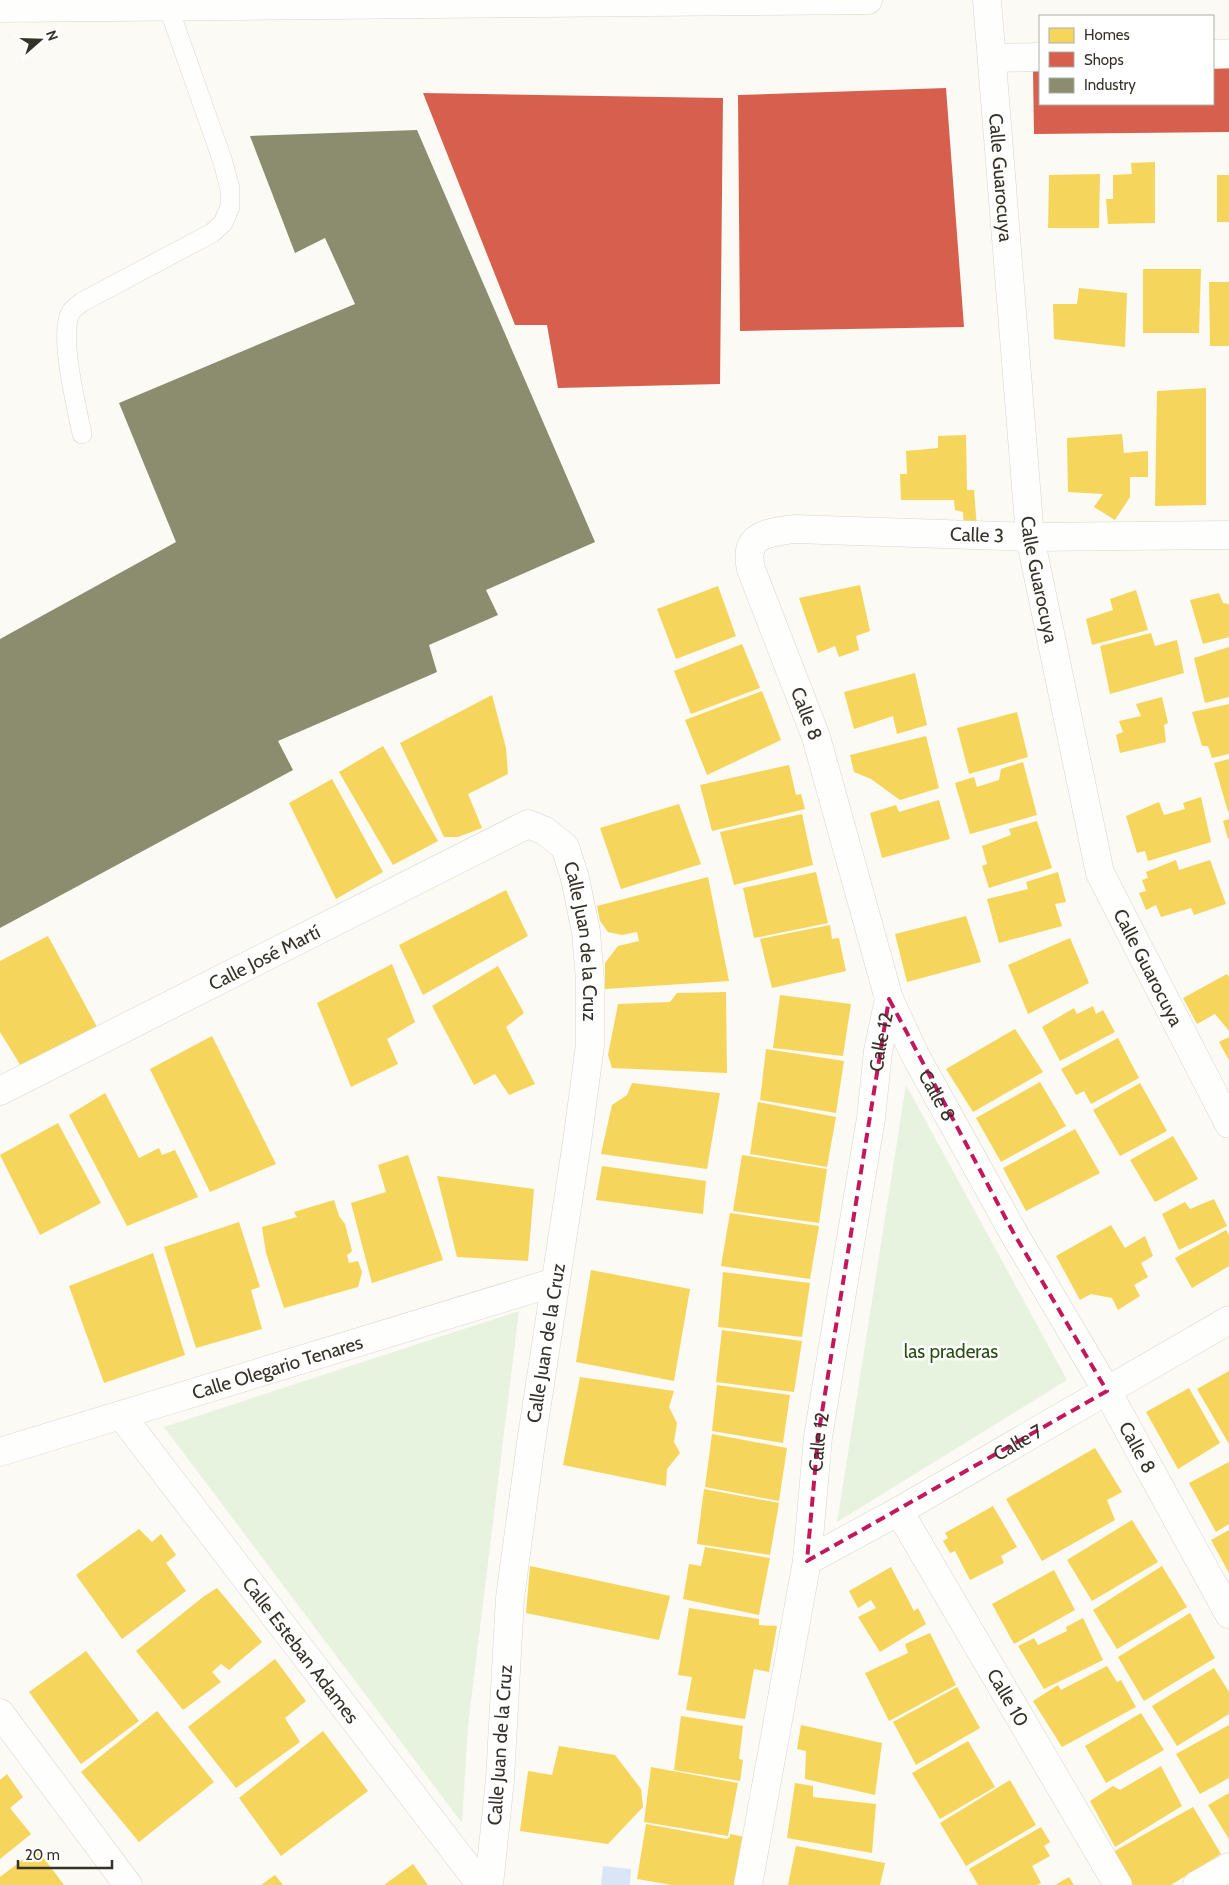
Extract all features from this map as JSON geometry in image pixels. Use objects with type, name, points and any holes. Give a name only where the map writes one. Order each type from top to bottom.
[{"type":"street","points":[[0,8],[868,0]]},
{"type":"street","name":"Calle Guarocuya","points":[[987,0],[1030,537],[1100,873],[1229,1124]]},
{"type":"street","points":[[1214,54],[1229,54]]},
{"type":"street","points":[[992,58],[1039,57]]},
{"type":"street","name":"Calle 3","points":[[756,538],[769,533],[794,528],[1030,537],[1229,535]]},
{"type":"street","name":"Calle 8","points":[[756,538],[750,545],[748,556],[751,568],[816,737],[889,999],[915,1055],[1013,1232],[1107,1392],[1229,1614]]},
{"type":"street","name":"Calle José Martí","points":[[0,1091],[528,824]]},
{"type":"street","name":"Calle Juan de la Cruz","points":[[490,1885],[500,1779],[510,1598],[555,1282],[578,1142],[590,1045],[590,980],[586,932],[575,878],[565,847],[545,831],[528,824]]},
{"type":"street","name":"Calle 12","points":[[748,1885],[807,1561],[818,1436],[871,1118],[878,1051],[889,999]]},
{"type":"street","name":"Calle Olegario Tenares","points":[[0,1452],[555,1282]]},
{"type":"street","name":"Calle 7","points":[[807,1561],[899,1511],[1229,1320]]},
{"type":"street","name":"Calle Esteban Adames","points":[[121,1415],[481,1885]]},
{"type":"street","name":"Calle 10","points":[[899,1511],[1118,1885]]},
{"type":"street","points":[[0,1713],[128,1885]]},
{"type":"street","points":[[1197,1885],[1229,1867]]},
{"type":"lane","points":[[82,434],[66,346],[66,327],[71,312],[82,302],[212,233],[223,223],[230,208],[230,189],[223,162],[168,6]]},
{"type":"highlighted area","points":[[889,999],[1013,1232],[1107,1391],[807,1561],[818,1437]]},
{"type":"green space","name":"las praderas","points":[[906,1085],[1067,1380],[837,1522],[840,1504]]},
{"type":"green space","points":[[519,1311],[468,1725],[462,1823],[164,1427]]},
{"type":"water","points":[[603,1866],[631,1869],[630,1885],[601,1885]]},
{"type":"building: Homes","points":[[1155,162],[1155,223],[1108,224],[1106,199],[1113,199],[1113,175],[1132,174],[1131,163]]},
{"type":"building: Homes","points":[[1100,174],[1099,228],[1048,228],[1049,175]]},
{"type":"building: Homes","points":[[1217,175],[1229,175],[1229,222],[1217,222]]},
{"type":"building: Homes","points":[[1143,269],[1201,269],[1199,333],[1143,333]]},
{"type":"building: Homes","points":[[1209,282],[1229,282],[1229,346],[1210,346]]},
{"type":"building: Homes","points":[[1079,288],[1127,293],[1125,347],[1054,339],[1053,304],[1077,304]]},
{"type":"building: Homes","points":[[1206,388],[1206,505],[1155,506],[1157,391]]},
{"type":"building: Homes","points":[[1122,434],[1124,453],[1148,451],[1148,477],[1130,477],[1130,497],[1115,520],[1094,507],[1103,494],[1068,492],[1067,438]]},
{"type":"building: Homes","points":[[966,435],[967,490],[974,490],[977,528],[964,528],[963,512],[955,510],[954,500],[901,500],[900,474],[907,474],[906,451],[938,448],[938,436]]},
{"type":"building: Homes","points":[[860,585],[870,631],[856,636],[859,650],[839,657],[835,646],[818,653],[799,598]]},
{"type":"building: Homes","points":[[718,586],[736,636],[676,659],[657,609]]},
{"type":"building: Homes","points":[[1136,590],[1148,630],[1092,645],[1086,619],[1113,610],[1110,599]]},
{"type":"building: Homes","points":[[1219,593],[1223,603],[1229,604],[1229,637],[1203,644],[1190,600]]},
{"type":"building: Homes","points":[[1151,633],[1155,646],[1177,640],[1184,673],[1110,694],[1100,646]]},
{"type":"building: Homes","points":[[742,644],[760,688],[691,714],[674,671]]},
{"type":"building: Homes","points":[[1229,647],[1229,697],[1205,703],[1194,658]]},
{"type":"building: Homes","points":[[915,673],[927,725],[897,734],[893,716],[854,729],[844,692]]},
{"type":"building: Homes","points":[[762,691],[781,740],[707,775],[685,720]]},
{"type":"building: Homes","points":[[492,695],[506,748],[508,774],[468,794],[482,828],[458,837],[444,837],[400,743]]},
{"type":"building: Homes","points":[[1162,697],[1168,723],[1164,725],[1166,742],[1120,753],[1116,735],[1123,732],[1119,721],[1141,716],[1136,704]]},
{"type":"building: Homes","points":[[1229,704],[1229,754],[1212,758],[1208,746],[1202,746],[1192,712]]},
{"type":"building: Homes","points":[[1017,712],[1028,757],[969,774],[957,728]]},
{"type":"building: Homes","points":[[926,736],[939,788],[900,800],[871,779],[854,772],[850,755]]},
{"type":"building: Homes","points":[[383,746],[438,841],[393,865],[339,772]]},
{"type":"building: Homes","points":[[1229,759],[1229,811],[1228,812],[1214,763]]},
{"type":"building: Homes","points":[[1023,762],[1037,815],[970,834],[955,783],[974,777],[977,787],[999,780],[1001,769]]},
{"type":"building: Homes","points":[[789,765],[796,795],[801,794],[805,809],[712,831],[700,785]]},
{"type":"building: Homes","points":[[332,779],[383,872],[336,899],[289,803]]},
{"type":"building: Homes","points":[[1201,797],[1211,842],[1148,861],[1145,851],[1137,853],[1126,816],[1159,802],[1164,815],[1185,809],[1183,803]]},
{"type":"building: Homes","points":[[939,800],[950,839],[882,858],[870,813],[896,805],[899,812]]},
{"type":"building: Homes","points":[[679,804],[701,864],[621,889],[600,828]]},
{"type":"building: Homes","points":[[802,814],[813,865],[734,885],[720,832]]},
{"type":"building: Homes","points":[[1229,819],[1229,839],[1228,839],[1223,821]]},
{"type":"building: Homes","points":[[1037,821],[1052,868],[989,888],[982,866],[987,864],[982,846],[1011,835],[1009,829]]},
{"type":"building: Homes","points":[[1176,860],[1179,870],[1210,860],[1226,904],[1194,915],[1191,908],[1161,917],[1156,905],[1146,910],[1139,893],[1146,891],[1142,880],[1148,878],[1146,872]]},
{"type":"building: Homes","points":[[816,872],[828,923],[754,938],[743,888]]},
{"type":"building: Homes","points":[[1058,872],[1066,902],[1055,904],[1062,926],[999,943],[987,899],[1028,889],[1026,882]]},
{"type":"building: Homes","points":[[708,877],[729,981],[605,989],[605,963],[618,946],[639,941],[637,932],[622,935],[608,932],[600,921],[597,906]]},
{"type":"building: Homes","points":[[506,890],[528,936],[423,995],[399,945]]},
{"type":"building: Homes","points":[[966,916],[981,962],[907,982],[895,934]]},
{"type":"building: Homes","points":[[830,925],[832,939],[839,938],[846,971],[772,988],[760,939]]},
{"type":"building: Homes","points":[[48,936],[97,1027],[21,1066],[0,1032],[0,961]]},
{"type":"building: Homes","points":[[1070,938],[1089,983],[1028,1014],[1008,965]]},
{"type":"building: Homes","points":[[392,964],[415,1022],[387,1039],[398,1064],[351,1087],[317,1003]]},
{"type":"building: Homes","points":[[498,966],[524,1013],[506,1027],[535,1084],[509,1095],[495,1074],[474,1085],[432,1006]]},
{"type":"building: Homes","points":[[1227,974],[1229,977],[1229,1031],[1215,1014],[1197,1024],[1183,998]]},
{"type":"building: Homes","points":[[726,992],[727,1073],[612,1068],[608,1055],[618,1004],[670,1002],[677,993]]},
{"type":"building: Homes","points":[[780,995],[851,1004],[843,1056],[773,1048]]},
{"type":"building: Homes","points":[[1093,1006],[1096,1014],[1103,1010],[1115,1032],[1060,1061],[1042,1027],[1074,1008],[1077,1014]]},
{"type":"building: Homes","points":[[1015,1029],[1043,1072],[973,1112],[946,1069]]},
{"type":"building: Homes","points":[[212,1036],[276,1164],[210,1192],[150,1069]]},
{"type":"building: Homes","points":[[1229,1037],[1229,1060],[1219,1042]]},
{"type":"building: Homes","points":[[1118,1038],[1139,1078],[1091,1104],[1084,1091],[1076,1095],[1061,1069]]},
{"type":"building: Homes","points":[[766,1049],[844,1061],[836,1113],[760,1100]]},
{"type":"building: Homes","points":[[1040,1082],[1066,1126],[1001,1162],[976,1118]]},
{"type":"building: Homes","points":[[632,1083],[720,1093],[707,1169],[601,1154],[612,1105],[627,1095]]},
{"type":"building: Homes","points":[[1140,1083],[1167,1131],[1120,1156],[1093,1110]]},
{"type":"building: Homes","points":[[105,1093],[139,1158],[159,1148],[162,1155],[175,1150],[198,1197],[127,1226],[69,1115]]},
{"type":"building: Homes","points":[[758,1102],[836,1117],[827,1167],[750,1154]]},
{"type":"building: Homes","points":[[58,1123],[101,1203],[40,1235],[0,1155]]},
{"type":"building: Homes","points":[[1075,1129],[1100,1173],[1026,1211],[1003,1168]]},
{"type":"building: Homes","points":[[1173,1136],[1198,1179],[1155,1202],[1130,1160]]},
{"type":"building: Homes","points":[[408,1155],[443,1260],[372,1283],[351,1203],[386,1192],[378,1165]]},
{"type":"building: Homes","points":[[742,1155],[827,1169],[819,1223],[733,1211]]},
{"type":"building: Homes","points":[[602,1166],[706,1181],[703,1214],[596,1200]]},
{"type":"building: Homes","points":[[437,1176],[534,1189],[528,1261],[457,1257]]},
{"type":"building: Homes","points":[[1214,1199],[1227,1226],[1179,1250],[1162,1214],[1185,1202],[1190,1209]]},
{"type":"building: Homes","points":[[334,1200],[339,1216],[345,1224],[352,1251],[347,1255],[349,1263],[358,1261],[362,1272],[358,1287],[284,1308],[266,1253],[262,1227],[297,1217],[294,1212]]},
{"type":"building: Homes","points":[[730,1213],[819,1226],[810,1279],[721,1266]]},
{"type":"building: Homes","points":[[239,1222],[260,1287],[251,1290],[262,1329],[196,1348],[164,1247]]},
{"type":"building: Homes","points":[[1111,1225],[1125,1248],[1145,1236],[1153,1256],[1141,1263],[1148,1277],[1134,1285],[1140,1296],[1118,1310],[1112,1298],[1091,1294],[1080,1300],[1056,1256]]},
{"type":"building: Homes","points":[[1226,1230],[1229,1235],[1229,1266],[1192,1288],[1175,1258]]},
{"type":"building: Homes","points":[[153,1253],[185,1355],[104,1383],[69,1286]]},
{"type":"building: Homes","points":[[591,1270],[690,1289],[674,1381],[576,1362]]},
{"type":"building: Homes","points":[[723,1272],[810,1283],[802,1337],[718,1327]]},
{"type":"building: Homes","points":[[722,1330],[802,1341],[794,1392],[716,1382]]},
{"type":"building: Homes","points":[[1229,1371],[1229,1444],[1197,1389]]},
{"type":"building: Homes","points":[[580,1377],[674,1391],[669,1407],[677,1423],[674,1442],[680,1453],[667,1469],[666,1486],[563,1465]]},
{"type":"building: Homes","points":[[717,1385],[790,1395],[783,1443],[712,1431]]},
{"type":"building: Homes","points":[[1189,1388],[1220,1443],[1178,1469],[1146,1412]]},
{"type":"building: Homes","points":[[712,1434],[787,1448],[779,1501],[705,1487]]},
{"type":"building: Homes","points":[[1095,1448],[1122,1492],[1107,1500],[1115,1520],[1042,1561],[1006,1499]]},
{"type":"building: Homes","points":[[1229,1462],[1229,1524],[1216,1532],[1189,1483]]},
{"type":"building: Homes","points":[[704,1489],[779,1503],[770,1555],[697,1544]]},
{"type":"building: Homes","points":[[993,1506],[1017,1547],[1001,1556],[1004,1563],[970,1580],[955,1551],[950,1553],[943,1541],[948,1538],[945,1533]]},
{"type":"building: Homes","points":[[1132,1520],[1158,1562],[1092,1601],[1067,1560]]},
{"type":"building: Homes","points":[[139,1529],[152,1542],[161,1534],[176,1555],[166,1563],[186,1591],[122,1639],[76,1575]]},
{"type":"building: Homes","points":[[1229,1530],[1229,1573],[1211,1540]]},
{"type":"building: Homes","points":[[705,1547],[770,1558],[759,1615],[683,1599],[689,1564],[701,1566]]},
{"type":"building: Homes","points":[[530,1566],[670,1596],[659,1640],[526,1613]]},
{"type":"building: Homes","points":[[1162,1566],[1187,1607],[1117,1649],[1093,1610]]},
{"type":"building: Homes","points":[[891,1567],[914,1611],[918,1608],[926,1624],[880,1652],[858,1617],[876,1608],[871,1600],[858,1608],[849,1591]]},
{"type":"building: Homes","points":[[1054,1570],[1075,1610],[1014,1644],[992,1604]]},
{"type":"building: Homes","points":[[217,1588],[262,1642],[229,1670],[221,1664],[212,1672],[221,1682],[183,1710],[136,1651]]},
{"type":"building: Homes","points":[[689,1608],[759,1619],[759,1625],[777,1626],[769,1672],[754,1669],[745,1719],[686,1710],[692,1677],[678,1675]]},
{"type":"building: Homes","points":[[1190,1613],[1215,1658],[1144,1701],[1118,1657]]},
{"type":"building: Homes","points":[[1083,1618],[1103,1660],[1044,1689],[1018,1646],[1034,1638],[1038,1645],[1067,1631],[1066,1627]]},
{"type":"building: Homes","points":[[930,1633],[956,1685],[889,1721],[865,1673],[908,1653],[905,1644]]},
{"type":"building: Homes","points":[[86,1651],[139,1721],[81,1764],[29,1692]]},
{"type":"building: Homes","points":[[275,1659],[306,1701],[285,1718],[300,1742],[236,1788],[188,1727]]},
{"type":"building: Homes","points":[[1107,1666],[1117,1682],[1121,1680],[1136,1707],[1062,1747],[1033,1701],[1058,1685],[1061,1690]]},
{"type":"building: Homes","points":[[1214,1668],[1229,1692],[1229,1714],[1177,1746],[1152,1706]]},
{"type":"building: Homes","points":[[957,1687],[980,1728],[916,1765],[893,1722]]},
{"type":"building: Homes","points":[[157,1711],[214,1782],[139,1842],[81,1772]]},
{"type":"building: Homes","points":[[1141,1713],[1164,1750],[1106,1783],[1085,1746]]},
{"type":"building: Homes","points":[[681,1716],[743,1726],[739,1759],[743,1760],[740,1781],[674,1770]]},
{"type":"building: Homes","points":[[801,1725],[882,1743],[875,1795],[805,1779],[806,1751],[797,1749]]},
{"type":"building: Homes","points":[[1229,1725],[1229,1778],[1200,1794],[1176,1754]]},
{"type":"building: Homes","points":[[323,1731],[368,1791],[281,1856],[239,1798]]},
{"type":"building: Homes","points":[[968,1741],[995,1787],[940,1819],[912,1773]]},
{"type":"building: Homes","points":[[559,1746],[615,1755],[641,1789],[643,1807],[608,1844],[520,1831],[528,1771],[552,1775]]},
{"type":"building: Homes","points":[[1161,1766],[1182,1806],[1115,1847],[1090,1801],[1113,1786],[1120,1790]]},
{"type":"building: Homes","points":[[651,1767],[738,1783],[728,1836],[644,1822]]},
{"type":"building: Homes","points":[[7,1774],[23,1797],[10,1808],[31,1834],[0,1859],[0,1780]]},
{"type":"building: Homes","points":[[1010,1780],[1036,1825],[966,1866],[940,1823]]},
{"type":"building: Homes","points":[[795,1783],[813,1786],[813,1797],[876,1804],[872,1853],[787,1838]]},
{"type":"building: Homes","points":[[1229,1793],[1229,1839],[1208,1805]]},
{"type":"building: Homes","points":[[1193,1807],[1221,1854],[1171,1885],[1131,1885],[1113,1852]]},
{"type":"building: Homes","points":[[646,1824],[727,1839],[730,1837],[730,1834],[745,1837],[738,1885],[672,1885],[637,1879]]},
{"type":"building: Homes","points":[[1041,1827],[1050,1842],[1044,1846],[1050,1856],[1032,1866],[1041,1883],[1037,1885],[978,1885],[969,1869]]},
{"type":"building: Homes","points":[[796,1846],[885,1863],[880,1885],[788,1885]]},
{"type":"building: Homes","points":[[37,1849],[64,1885],[0,1885],[0,1877]]},
{"type":"building: Homes","points":[[413,1864],[428,1885],[384,1885]]},
{"type":"building: Homes","points":[[275,1875],[283,1885],[261,1885]]},
{"type":"building: Homes","points":[[1069,1877],[1074,1885],[1055,1885]]},
{"type":"building: Shops","points":[[1229,68],[1229,132],[1034,134],[1033,70],[1039,70],[1039,105],[1214,105],[1214,69]]},
{"type":"building: Shops","points":[[946,88],[964,327],[740,331],[738,95]]},
{"type":"building: Shops","points":[[423,93],[723,98],[720,384],[558,388],[547,325],[515,325]]},
{"type":"building: Industry","points":[[417,130],[595,542],[486,590],[498,615],[429,645],[437,672],[278,741],[293,770],[0,928],[0,639],[176,542],[119,403],[355,304],[325,238],[295,253],[250,136]]}]
